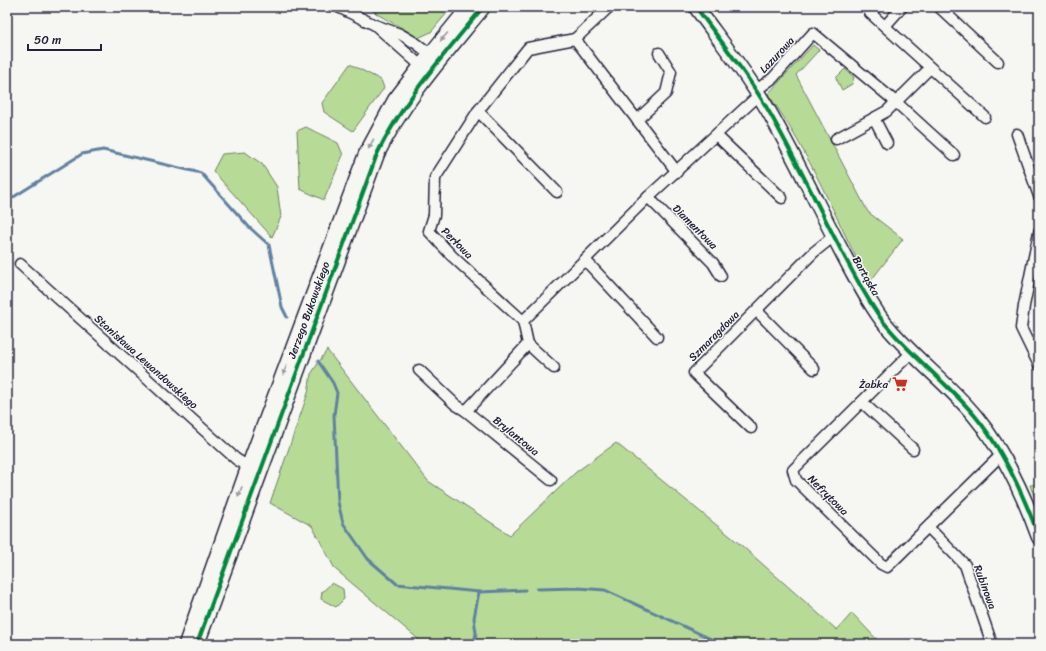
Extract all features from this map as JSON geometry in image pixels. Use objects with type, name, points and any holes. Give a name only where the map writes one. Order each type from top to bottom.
[{"type":"street","points":[[338,7],[375,25],[400,34],[428,62]]},
{"type":"street","name":"Jerzego Bukowskiego","points":[[428,62],[469,7]]},
{"type":"street","name":"Jerzego Bukowskiego","points":[[197,644],[254,470],[366,154],[395,100],[428,62],[483,7]]},
{"type":"street","points":[[609,7],[575,39],[677,172]]},
{"type":"street","name":"Bartąska","points":[[696,7],[757,93],[777,125],[834,236],[868,298],[882,320],[911,353],[975,416],[1001,455],[1017,485],[1039,538]]},
{"type":"street","points":[[875,7],[870,13],[985,117]]},
{"type":"street","points":[[885,26],[902,7]]},
{"type":"street","points":[[939,7],[998,62]]},
{"type":"street","points":[[375,25],[428,62]]},
{"type":"street","name":"Lazurowa","points":[[757,93],[773,78],[813,33],[897,103]]},
{"type":"street","name":"Perłowa","points":[[523,321],[452,256],[429,231],[434,215],[435,178],[478,111],[528,48],[575,39]]},
{"type":"street","points":[[637,120],[666,93],[671,72],[659,53]]},
{"type":"street","points":[[836,139],[888,111],[930,68]]},
{"type":"street","points":[[554,368],[528,344],[523,321],[586,261],[648,197],[716,135],[757,93]]},
{"type":"street","points":[[897,103],[954,155]]},
{"type":"street","points":[[478,111],[557,192]]},
{"type":"street","points":[[874,118],[888,143]]},
{"type":"street","points":[[1017,134],[1039,196]]},
{"type":"street","points":[[716,135],[782,198]]},
{"type":"street","name":"Diamentowa","points":[[648,197],[713,263],[721,276]]},
{"type":"street","points":[[1039,232],[1021,328],[1039,365]]},
{"type":"street","name":"Szmaragdowa","points":[[751,428],[694,373],[814,252],[834,236]]},
{"type":"street","points":[[586,261],[657,337]]},
{"type":"street","name":"Stanisława Lewandowskiego","points":[[20,264],[254,470]]},
{"type":"street","name":"Szmaragdowa","points":[[756,311],[814,369]]},
{"type":"street","points":[[466,411],[528,344]]},
{"type":"street","name":"Nefrytowa","points":[[911,353],[793,470],[796,480],[881,564],[888,567],[928,527]]},
{"type":"street","name":"Brylantowa","points":[[419,370],[456,405],[466,411],[551,480]]},
{"type":"street","points":[[862,402],[913,449]]},
{"type":"street","points":[[928,527],[1001,455]]},
{"type":"street","name":"Jerzego Bukowskiego","points":[[186,644],[254,470]]},
{"type":"street","name":"Rubinowa","points":[[928,527],[965,565],[992,644]]},
{"type":"green space","points":[[368,7],[452,7],[431,32],[418,38],[380,16]]},
{"type":"green space","points":[[813,45],[819,50],[796,75],[868,212],[903,239],[869,283],[810,163],[783,116],[768,94]]},
{"type":"green space","points":[[350,64],[381,80],[384,88],[353,131],[324,112],[322,103]]},
{"type":"green space","points":[[845,69],[854,77],[852,84],[842,90],[836,78]]},
{"type":"green space","points":[[306,127],[338,143],[343,155],[324,200],[300,189],[297,131]]},
{"type":"green space","points":[[245,152],[262,164],[277,187],[281,217],[272,237],[213,171],[222,154]]},
{"type":"green space","points":[[327,350],[428,481],[510,535],[576,472],[616,443],[741,545],[837,630],[852,613],[881,644],[424,644],[335,569],[312,526],[270,503],[308,393],[311,374]]},
{"type":"green space","points":[[1039,484],[1039,510],[1030,485]]},
{"type":"green space","points":[[332,583],[343,589],[344,599],[336,607],[321,599],[322,592]]},
{"type":"waterway","points":[[7,197],[12,198],[82,154],[103,150],[201,173],[249,227],[269,245],[282,307],[287,317]]},
{"type":"waterway","points":[[318,361],[333,383],[337,393],[334,415],[338,502],[343,523],[368,559],[397,584],[479,592],[525,590]]},
{"type":"waterway","points":[[537,589],[578,588],[605,590],[722,644]]},
{"type":"waterway","points":[[474,644],[476,633],[474,618],[479,592]]},
{"type":"cycle path","points":[[197,644],[377,154],[412,96],[483,7]]},
{"type":"cycle path","points":[[696,7],[739,65],[768,110],[850,267],[882,320],[904,345],[975,416],[995,444],[1012,474],[1039,537]]},
{"type":"place","name":"Żabka","points":[[900,384]]}]
